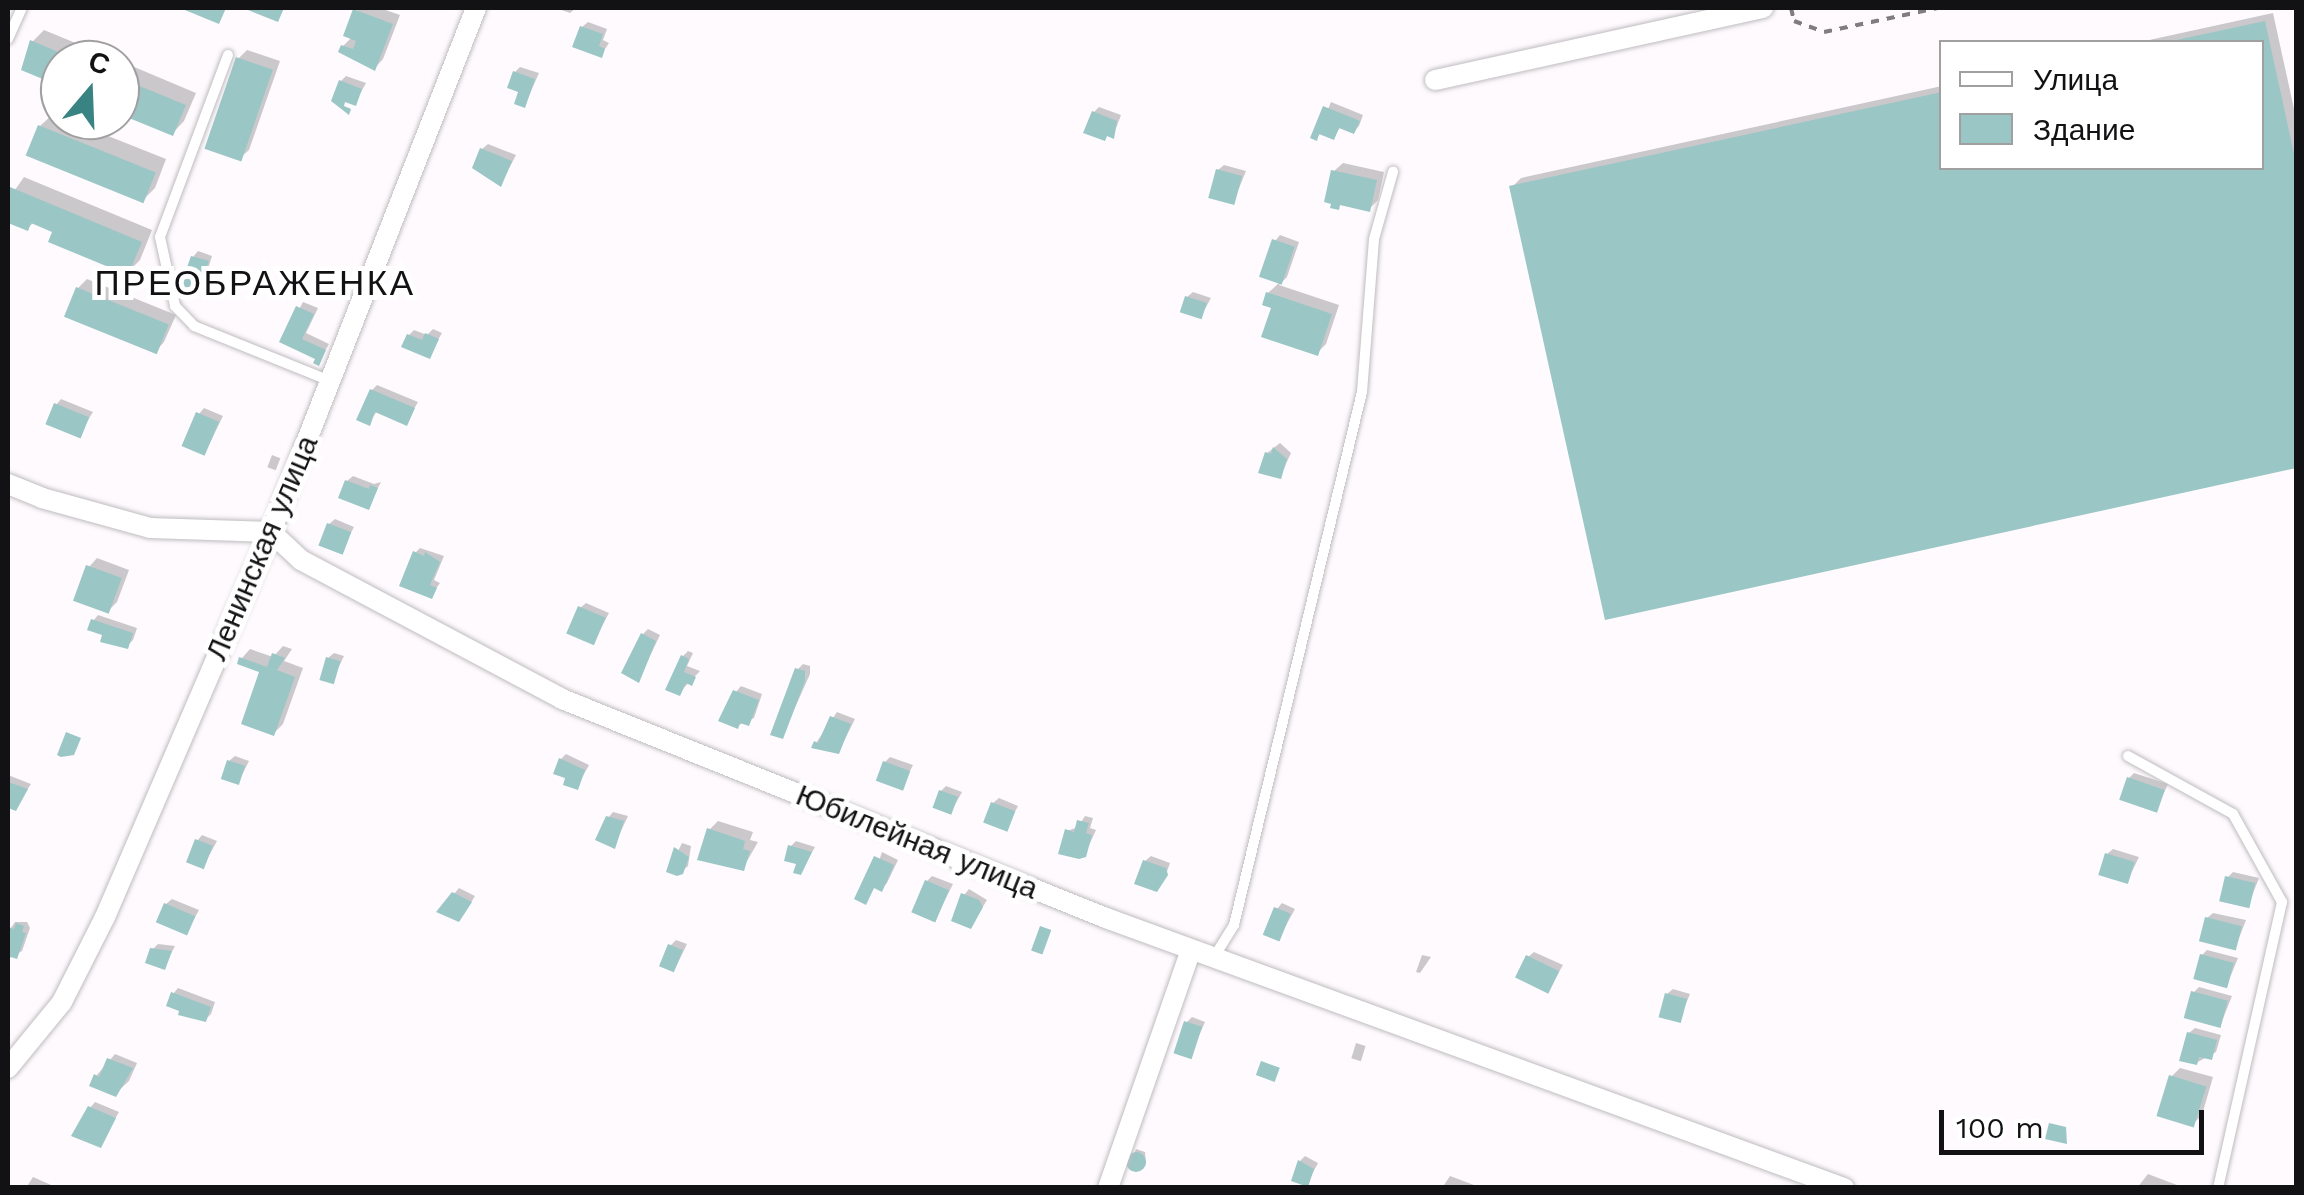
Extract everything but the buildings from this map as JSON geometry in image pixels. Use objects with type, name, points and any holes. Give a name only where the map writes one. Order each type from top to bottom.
[{"type":"street","name":"Ленинская улица","points":[[8,1068],[62,1002],[105,916],[271,532],[476,8]]},
{"type":"street","points":[[1435,80],[1763,8]]},
{"type":"street","points":[[8,484],[42,498],[150,528],[271,532]]},
{"type":"street","name":"Юбилейная улица","points":[[271,532],[301,560],[562,699],[1192,950],[1844,1188]]},
{"type":"street","points":[[1108,1188],[1192,950]]},
{"type":"lane","points":[[8,39],[22,8]]},
{"type":"lane","points":[[228,55],[160,238],[175,306],[194,326],[330,381]]},
{"type":"lane","points":[[1214,958],[1234,926],[1362,392],[1374,238],[1392,172]]},
{"type":"lane","points":[[2128,756],[2233,814],[2282,902],[2218,1188]]},
{"type":"path","points":[[1790,8],[1794,21],[1824,32],[1938,8]]},
{"type":"district","name":"ПРЕОБРАЖЕНКА","points":[[255,283]]}]
